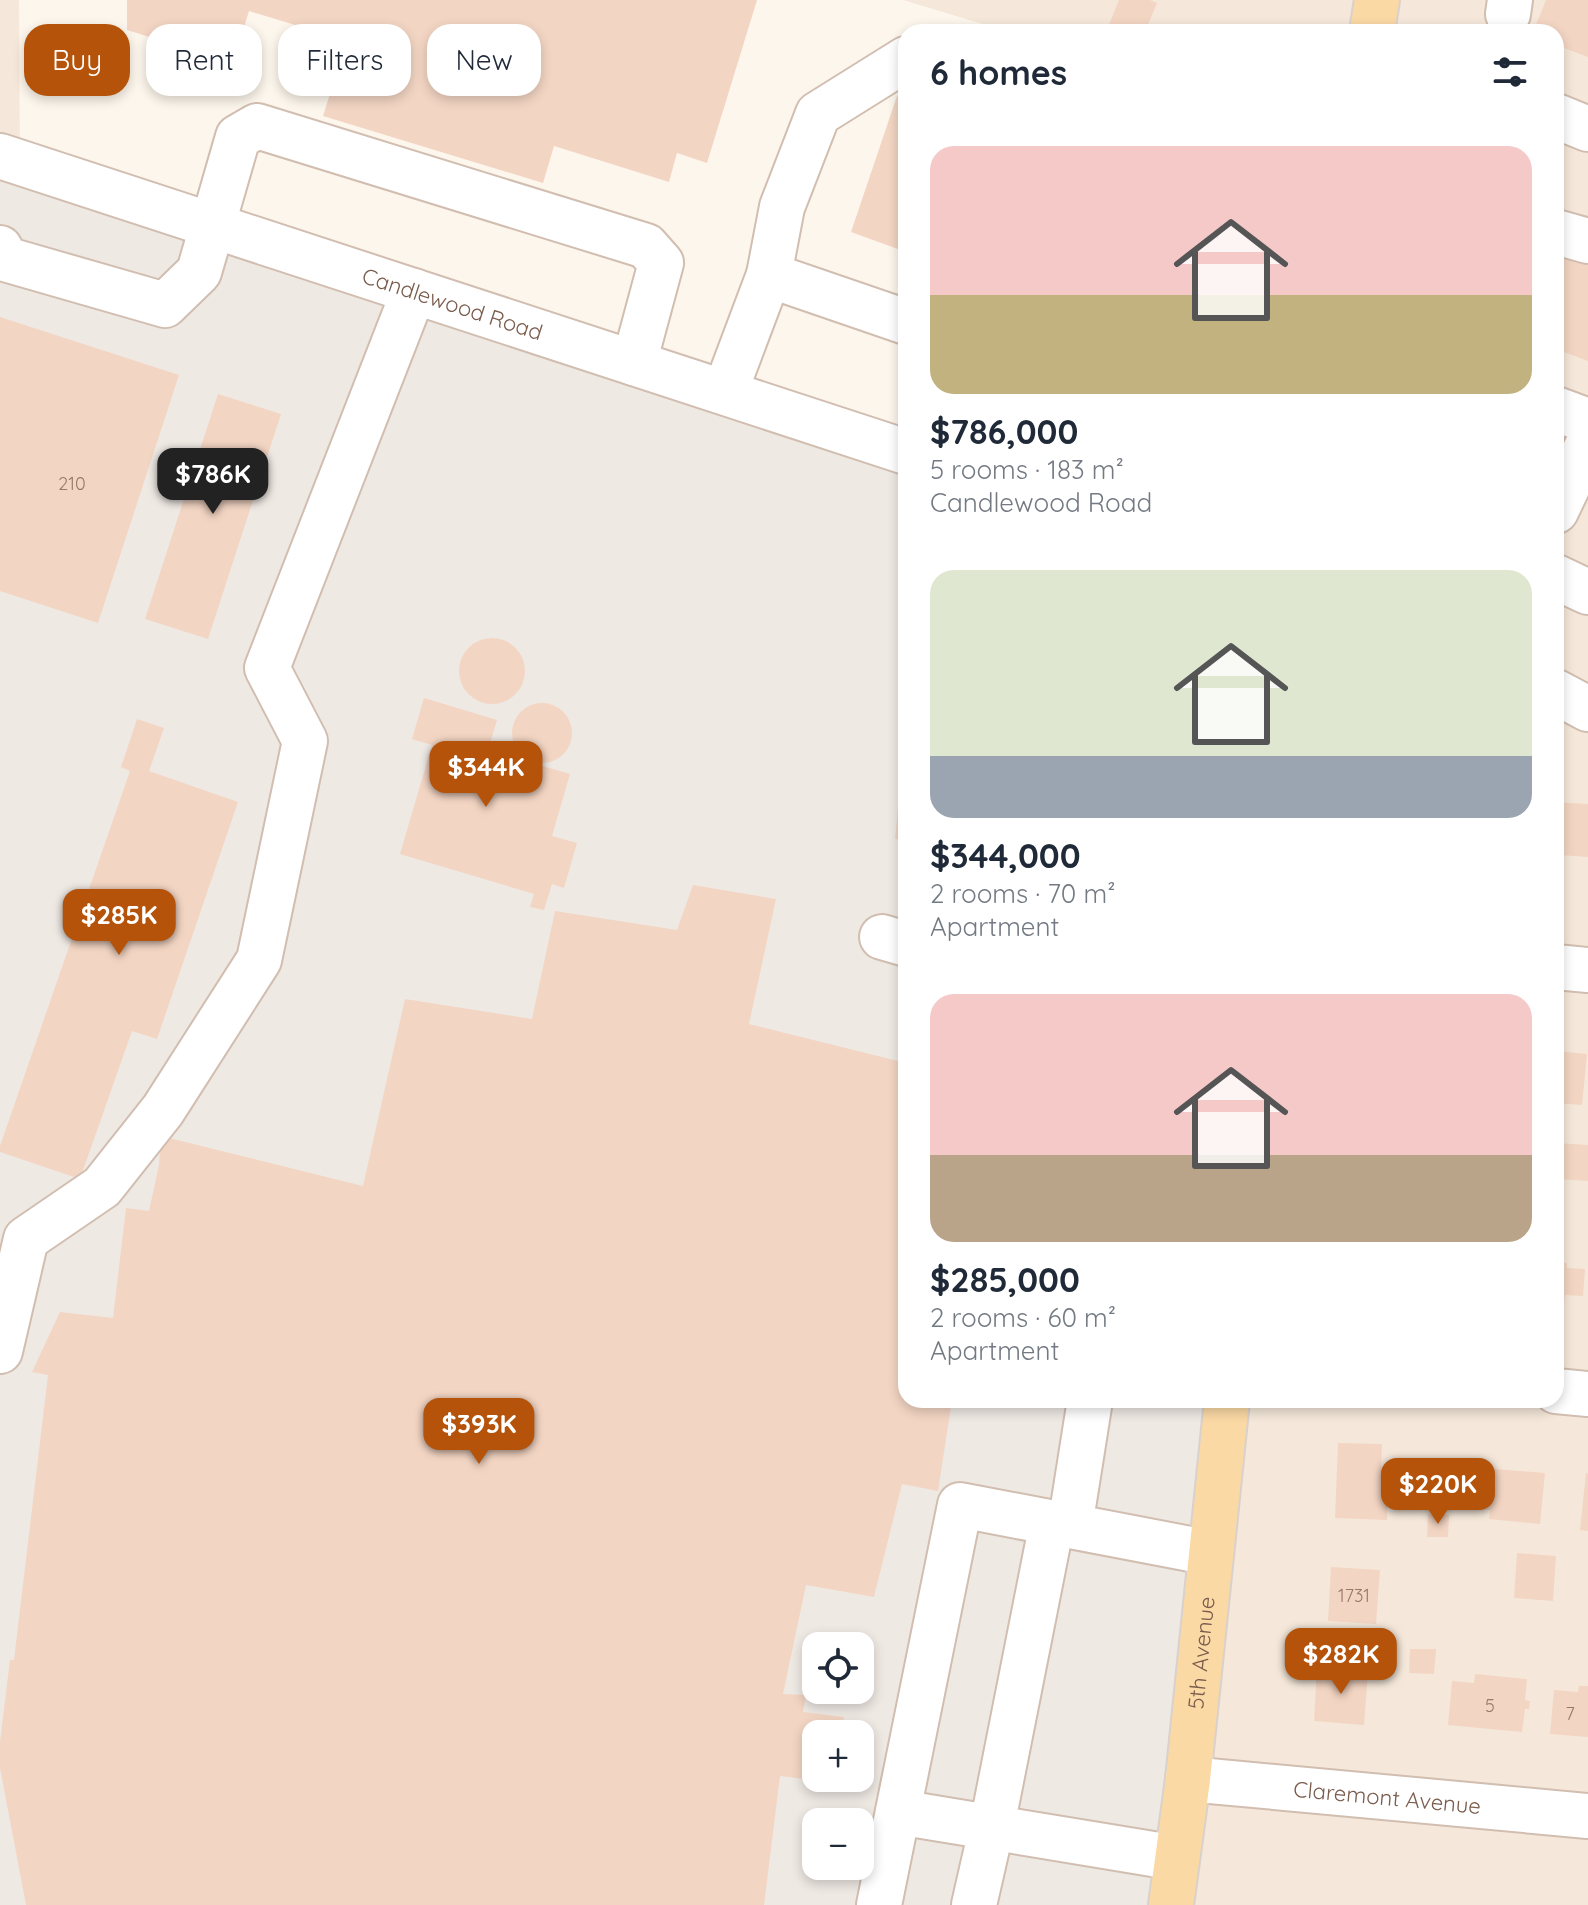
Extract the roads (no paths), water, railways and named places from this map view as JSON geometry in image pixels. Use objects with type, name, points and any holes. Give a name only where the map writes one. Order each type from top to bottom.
[{"type":"main road","points":[[1373,24],[1377,0]]},
{"type":"main road","name":"5th Avenue","points":[[1171,1905],[1188,1779],[1226,1408]]},
{"type":"street","points":[[725,392],[769,275],[782,207],[818,114],[898,64]]},
{"type":"street","points":[[1564,119],[1588,129]]},
{"type":"street","points":[[0,248],[5,259],[165,305],[199,272],[238,137],[257,126],[646,246],[661,263],[634,363]]},
{"type":"street","name":"Candlewood Road","points":[[0,156],[898,449]]},
{"type":"street","points":[[1564,234],[1588,241]]},
{"type":"street","points":[[769,275],[898,319]]},
{"type":"street","points":[[0,1351],[26,1239],[102,1187],[163,1110],[259,960],[305,741],[267,668],[414,291]]},
{"type":"street","points":[[1564,412],[1588,421]]},
{"type":"street","points":[[1564,494],[1588,444]]},
{"type":"street","points":[[1564,581],[1588,592]]},
{"type":"street","points":[[1564,696],[1588,709]]},
{"type":"street","points":[[1564,968],[1588,970]]},
{"type":"street","points":[[1564,1392],[1588,1394]]},
{"type":"street","points":[[974,1905],[1088,1408]]},
{"type":"street","points":[[879,1905],[960,1505],[1211,1553]]},
{"type":"street","name":"Claremont Avenue","points":[[1188,1779],[1588,1816]]},
{"type":"street","points":[[898,1812],[1177,1858]]}]
